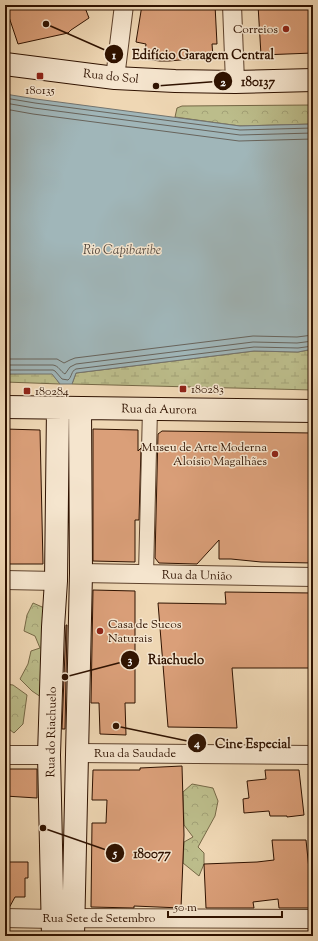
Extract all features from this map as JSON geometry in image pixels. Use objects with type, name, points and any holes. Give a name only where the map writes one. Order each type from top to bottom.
[{"type":"main road","name":"Rua do Sol","points":[[5,64],[115,78],[235,82],[313,80]]},
{"type":"main road","name":"Rua da Aurora","points":[[5,407],[313,411]]},
{"type":"main road","name":"Rua do Riachuelo","points":[[58,408],[56,581],[50,755],[63,927]]},
{"type":"main road","points":[[63,927],[76,753],[81,573],[80,408]]},
{"type":"street","points":[[115,78],[124,5]]},
{"type":"street","points":[[232,5],[235,82]]},
{"type":"street","points":[[146,574],[150,409]]},
{"type":"street","name":"Rua da União","points":[[81,573],[313,577]]},
{"type":"street","points":[[5,580],[56,581]]},
{"type":"street","name":"Rua da Saudade","points":[[76,753],[313,754]]},
{"type":"street","points":[[5,755],[50,755]]},
{"type":"street","name":"Rua Sete de Setembro","points":[[5,918],[63,927],[313,918]]},
{"type":"green space","points":[[313,105],[313,124],[240,126],[175,117],[177,108],[182,106]]},
{"type":"green space","points":[[313,349],[313,390],[72,384],[76,373],[254,351],[298,352]]},
{"type":"green space","points":[[52,373],[60,384],[5,382],[5,374]]},
{"type":"green space","points":[[33,603],[49,610],[41,697],[32,691],[20,679],[28,664],[31,651],[40,648],[35,636],[24,631],[27,615]]},
{"type":"green space","points":[[5,684],[13,685],[27,695],[23,724],[14,733],[5,726]]},
{"type":"green space","points":[[192,784],[213,788],[218,801],[215,816],[198,847],[204,853],[204,864],[199,876],[183,863],[184,842],[193,837],[184,825],[183,792]]},
{"type":"water","name":"Rio Capibaribe","points":[[5,94],[240,126],[313,124],[313,349],[298,352],[254,351],[76,373],[72,384],[60,384],[52,374],[5,374]]},
{"type":"building","points":[[5,5],[84,5],[89,18],[68,33],[18,44]]},
{"type":"building","points":[[142,5],[215,5],[217,44],[212,44],[213,57],[169,61],[144,59],[146,44],[136,42]]},
{"type":"building","name":"Correios","points":[[258,5],[313,5],[313,53],[261,55]]},
{"type":"building","points":[[5,429],[40,430],[43,564],[5,564]]},
{"type":"building","points":[[93,429],[138,430],[138,451],[141,448],[139,520],[135,520],[135,562],[93,561]]},
{"type":"building","points":[[162,431],[313,433],[313,563],[261,562],[219,559],[219,540],[197,564],[159,563],[155,558],[158,434]]},
{"type":"building","points":[[93,590],[135,591],[135,703],[125,703],[126,735],[100,734],[99,703],[91,703]]},
{"type":"building","points":[[225,592],[313,593],[313,668],[232,668],[237,728],[168,727],[158,603],[226,604]]},
{"type":"building","points":[[66,625],[65,729],[62,729]]},
{"type":"building","points":[[182,766],[184,835],[181,908],[134,906],[134,908],[91,907],[92,823],[106,823],[107,800],[92,800],[93,770],[140,770],[140,768]]},
{"type":"building","points":[[5,769],[37,769],[37,798],[5,796]]},
{"type":"building","points":[[265,770],[299,770],[304,815],[287,817],[270,816],[269,811],[244,813],[243,799],[249,798],[247,781],[266,779]]},
{"type":"building","points":[[272,840],[306,840],[313,908],[279,908],[278,899],[253,902],[254,908],[206,908],[204,864],[274,860]]},
{"type":"building","points":[[5,862],[28,862],[28,878],[25,878],[25,897],[15,897],[9,908],[5,908]]},
{"type":"place","name":"Edifício Garagem Central","points":[[46,24]]},
{"type":"place","name":"Correios","points":[[286,29]]},
{"type":"place","name":"180135","points":[[40,76]]},
{"type":"place","name":"180137","points":[[156,86]]},
{"type":"place","name":"180283","points":[[183,389]]},
{"type":"place","name":"180284","points":[[27,391]]},
{"type":"place","name":"Museu de Arte Moderna Aloísio Magalhães","points":[[275,454]]},
{"type":"place","name":"Casa de Sucos Naturais","points":[[100,631]]},
{"type":"place","name":"Riachuelo","points":[[65,677]]},
{"type":"place","name":"Cine Especial","points":[[116,726]]},
{"type":"place","name":"180077","points":[[43,828]]}]
